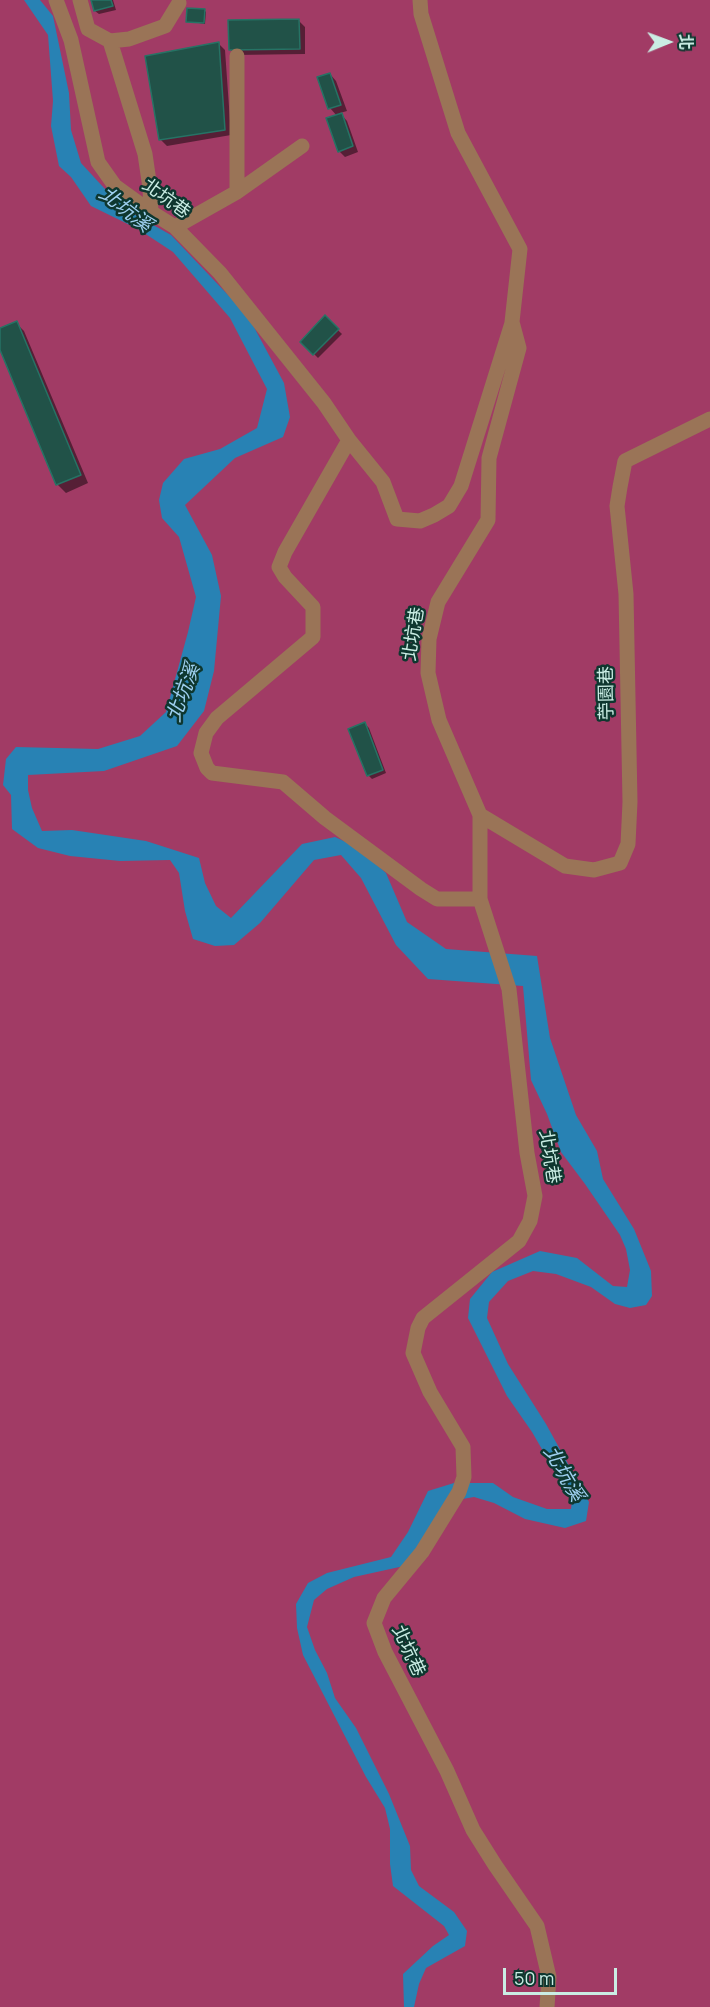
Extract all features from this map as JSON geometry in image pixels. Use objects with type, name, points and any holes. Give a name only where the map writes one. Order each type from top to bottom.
[{"type":"street","name":"北坑巷","points":[[56,0],[71,40],[98,162],[115,186],[151,213],[176,227],[220,273],[324,403],[349,440],[383,482],[397,519],[420,521],[448,506],[461,486],[512,322],[520,249],[458,133],[422,14],[420,0]]},
{"type":"street","points":[[80,0],[88,29],[110,42],[129,39],[165,26],[179,3]]},
{"type":"street","points":[[110,42],[145,154],[151,213]]},
{"type":"street","points":[[237,56],[237,192]]},
{"type":"street","points":[[176,227],[237,192],[302,146]]},
{"type":"street","name":"北坑巷","points":[[512,322],[519,348],[489,458],[488,520],[438,602],[429,639],[428,673],[439,720],[480,816],[480,899],[509,989],[527,1153],[535,1196],[530,1221],[519,1241],[423,1318],[418,1328],[413,1353],[430,1392],[463,1447],[461,1484],[422,1552],[384,1598],[374,1623],[385,1652],[447,1771],[473,1830],[537,1926],[549,1977],[547,2007]]},
{"type":"street","name":"苧園巷","points":[[480,816],[565,866],[594,870],[620,863],[628,844],[630,802],[626,594],[617,506],[625,461],[710,420]]},
{"type":"street","points":[[349,440],[285,552],[279,567],[285,577],[313,607],[313,637],[217,718],[206,733],[201,753],[207,768],[212,773],[283,782],[325,818],[437,899],[480,899]]},
{"type":"shaded area","points":[[0,0],[710,0],[710,2007],[0,2007]]},
{"type":"water","name":"北坑溪","points":[[24,0],[40,0],[53,16],[69,93],[71,130],[81,163],[132,213],[171,235],[248,316],[284,383],[290,417],[283,437],[235,458],[185,505],[212,555],[221,596],[214,671],[204,711],[177,746],[104,771],[28,775],[28,790],[32,808],[42,831],[72,830],[146,841],[199,858],[205,883],[216,906],[231,918],[302,844],[335,837],[357,847],[386,873],[407,922],[446,949],[537,956],[550,1038],[576,1115],[597,1151],[603,1179],[634,1229],[651,1271],[652,1296],[646,1305],[630,1308],[615,1304],[591,1287],[556,1274],[533,1271],[508,1281],[489,1302],[487,1318],[508,1364],[546,1424],[589,1502],[586,1521],[565,1528],[525,1519],[494,1503],[474,1497],[451,1501],[404,1566],[354,1577],[327,1589],[314,1600],[307,1627],[315,1650],[327,1673],[335,1698],[356,1728],[389,1794],[410,1846],[411,1870],[419,1886],[454,1912],[467,1931],[465,1946],[426,1968],[419,1984],[414,2007],[404,2007],[403,1974],[433,1946],[449,1935],[444,1926],[393,1886],[390,1864],[390,1829],[385,1808],[366,1777],[303,1655],[297,1628],[296,1604],[308,1583],[327,1573],[391,1557],[408,1532],[428,1491],[454,1483],[493,1483],[513,1497],[547,1509],[571,1509],[572,1501],[532,1432],[507,1396],[468,1318],[470,1299],[492,1272],[540,1251],[577,1258],[613,1286],[627,1287],[630,1270],[626,1249],[620,1235],[561,1152],[531,1080],[523,986],[428,979],[396,945],[361,878],[341,855],[314,860],[260,923],[234,945],[215,946],[193,939],[185,911],[179,873],[170,860],[120,861],[70,856],[38,848],[12,829],[11,795],[3,785],[6,759],[16,747],[98,749],[140,736],[166,712],[196,597],[179,537],[162,518],[159,500],[163,483],[184,459],[220,449],[257,428],[267,389],[230,318],[173,252],[138,229],[91,206],[71,177],[59,166],[51,126],[53,101],[48,35]]},
{"type":"building","points":[[91,0],[111,0],[113,6],[94,11]]},
{"type":"building","points":[[187,8],[205,9],[204,23],[186,22]]},
{"type":"building","points":[[299,19],[300,49],[229,50],[228,20]]},
{"type":"building","points":[[219,42],[225,130],[159,140],[145,56]]},
{"type":"building","points":[[330,73],[341,105],[328,109],[317,77]]},
{"type":"building","points":[[342,113],[353,146],[338,152],[326,118]]},
{"type":"building","points":[[325,315],[339,329],[313,355],[300,342]]},
{"type":"building","points":[[17,321],[81,475],[56,485],[0,350],[0,328]]},
{"type":"building","points":[[365,722],[383,770],[367,776],[348,729]]}]
